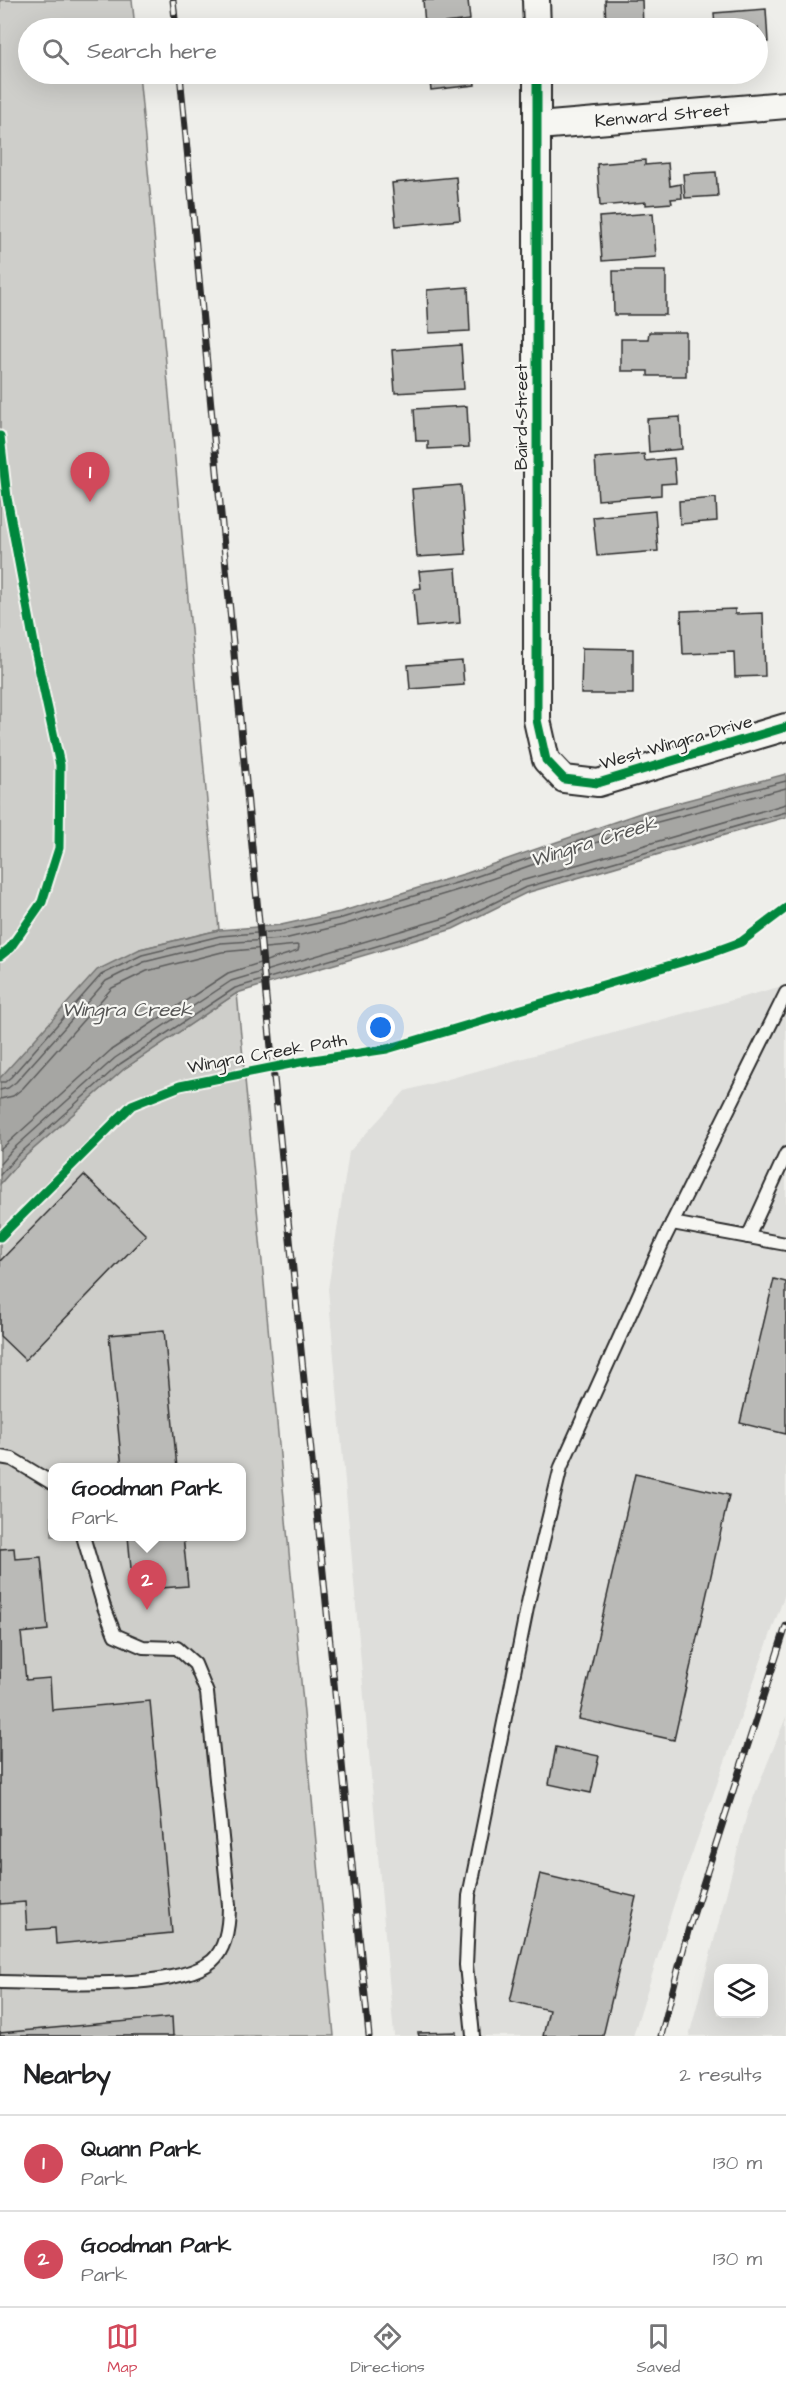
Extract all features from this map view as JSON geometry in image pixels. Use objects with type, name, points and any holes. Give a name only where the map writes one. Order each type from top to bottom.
[{"type":"street","points":[[536,0],[537,18]]},
{"type":"street","name":"Baird Street","points":[[537,84],[537,720],[546,760]]},
{"type":"street","name":"Kenward Street","points":[[538,126],[786,105]]},
{"type":"street","name":"West Wingra Drive","points":[[546,760],[564,779],[598,783],[786,727]]},
{"type":"lane","points":[[473,2036],[466,1965],[469,1896],[529,1598],[561,1467],[672,1223],[786,993]]},
{"type":"lane","points":[[748,1237],[785,1158]]},
{"type":"lane","points":[[672,1223],[786,1244]]},
{"type":"lane","points":[[0,1457],[12,1459],[48,1481]]},
{"type":"lane","points":[[0,1982],[148,1982],[186,1974],[213,1960],[228,1933],[229,1905],[207,1693],[195,1664],[177,1648],[143,1647],[115,1635],[104,1607],[84,1541]]},
{"type":"shaded area","points":[[0,0],[132,0],[134,18],[18,18],[18,84],[140,84],[219,930],[140,949],[0,1078]]},
{"type":"shaded area","points":[[786,985],[786,1591],[674,1904],[633,2036],[394,2036],[328,1289],[349,1152],[405,1091]]},
{"type":"shaded area","points":[[237,993],[334,2036],[0,2036],[0,1184],[21,1160],[124,1069]]},
{"type":"shaded area","points":[[786,1717],[786,2036],[689,2036],[747,1814]]},
{"type":"water","name":"Wingra Creek","points":[[786,774],[786,817],[526,893],[453,929],[237,993],[124,1069],[21,1160],[0,1184],[0,1078],[97,970],[140,949],[219,930],[281,925],[340,912],[467,873],[646,811]]},
{"type":"building","points":[[423,0],[468,0],[470,18],[424,18]]},
{"type":"building","points":[[605,0],[642,0],[643,18],[606,18]]},
{"type":"building","points":[[766,9],[767,18],[714,18],[714,13]]},
{"type":"building","points":[[430,84],[475,84],[475,85],[431,90]]},
{"type":"building","points":[[645,160],[645,165],[668,163],[670,186],[681,184],[682,198],[671,199],[672,203],[646,205],[646,202],[600,206],[597,164]]},
{"type":"building","points":[[716,172],[718,196],[685,198],[683,174]]},
{"type":"building","points":[[456,177],[460,220],[396,226],[392,183]]},
{"type":"building","points":[[653,213],[656,257],[602,261],[599,217]]},
{"type":"building","points":[[613,271],[666,271],[666,315],[614,315]]},
{"type":"building","points":[[468,287],[470,331],[429,333],[427,290]]},
{"type":"building","points":[[649,332],[686,332],[686,376],[648,376],[648,371],[621,371],[621,339],[648,339]]},
{"type":"building","points":[[461,345],[464,389],[395,393],[392,350]]},
{"type":"building","points":[[467,406],[469,447],[428,449],[428,441],[416,441],[414,409]]},
{"type":"building","points":[[680,417],[682,449],[649,452],[647,419]]},
{"type":"building","points":[[644,454],[645,461],[674,458],[676,483],[661,484],[661,495],[598,500],[595,458]]},
{"type":"building","points":[[461,485],[466,554],[417,557],[412,489]]},
{"type":"building","points":[[716,498],[717,521],[680,524],[679,501]]},
{"type":"building","points":[[655,511],[658,551],[597,556],[593,517]]},
{"type":"building","points":[[456,568],[460,623],[417,627],[414,589],[421,588],[419,571]]},
{"type":"building","points":[[735,609],[735,614],[763,613],[765,676],[735,677],[734,652],[683,654],[681,611]]},
{"type":"building","points":[[582,648],[633,649],[633,694],[581,694]]},
{"type":"building","points":[[462,661],[464,685],[410,689],[408,665]]},
{"type":"building","points":[[84,1175],[146,1235],[25,1360],[0,1336],[0,1261]]},
{"type":"building","points":[[774,1279],[786,1282],[786,1434],[740,1423]]},
{"type":"building","points":[[164,1330],[177,1463],[122,1463],[109,1335]]},
{"type":"building","points":[[635,1474],[729,1495],[674,1740],[579,1719]]},
{"type":"building","points":[[128,1541],[184,1541],[188,1586],[133,1590]]},
{"type":"building","points":[[14,1548],[15,1559],[41,1557],[48,1630],[21,1633],[26,1680],[50,1678],[52,1710],[150,1701],[172,1933],[56,1944],[55,1928],[27,1930],[25,1902],[0,1904],[0,1549]]},
{"type":"building","points":[[556,1747],[599,1756],[591,1793],[549,1784]]},
{"type":"building","points":[[540,1874],[636,1897],[603,2036],[543,2036],[549,2010],[510,2001]]},
{"type":"building","points":[[172,2017],[173,2036],[0,2036],[0,2033]]},
{"type":"building","points":[[456,2032],[456,2036],[419,2036],[418,2033]]},
{"type":"railway","points":[[173,0],[175,18]]},
{"type":"railway","points":[[181,84],[266,997],[369,2036]]},
{"type":"railway","points":[[661,2036],[688,1931],[786,1626]]},
{"type":"cycle path","points":[[537,84],[537,720],[546,760],[564,779],[598,783],[786,727]]},
{"type":"cycle path","points":[[0,436],[7,498],[36,654],[60,765],[59,848],[42,902],[10,948],[0,956]]},
{"type":"cycle path","name":"Wingra Creek Path","points":[[0,1237],[132,1105],[180,1086],[300,1062],[387,1049],[708,954],[741,942],[786,908]]},
{"type":"place","name":"Quann Park","points":[[90,502]]},
{"type":"place","name":"Goodman Park","points":[[147,1610]]}]
